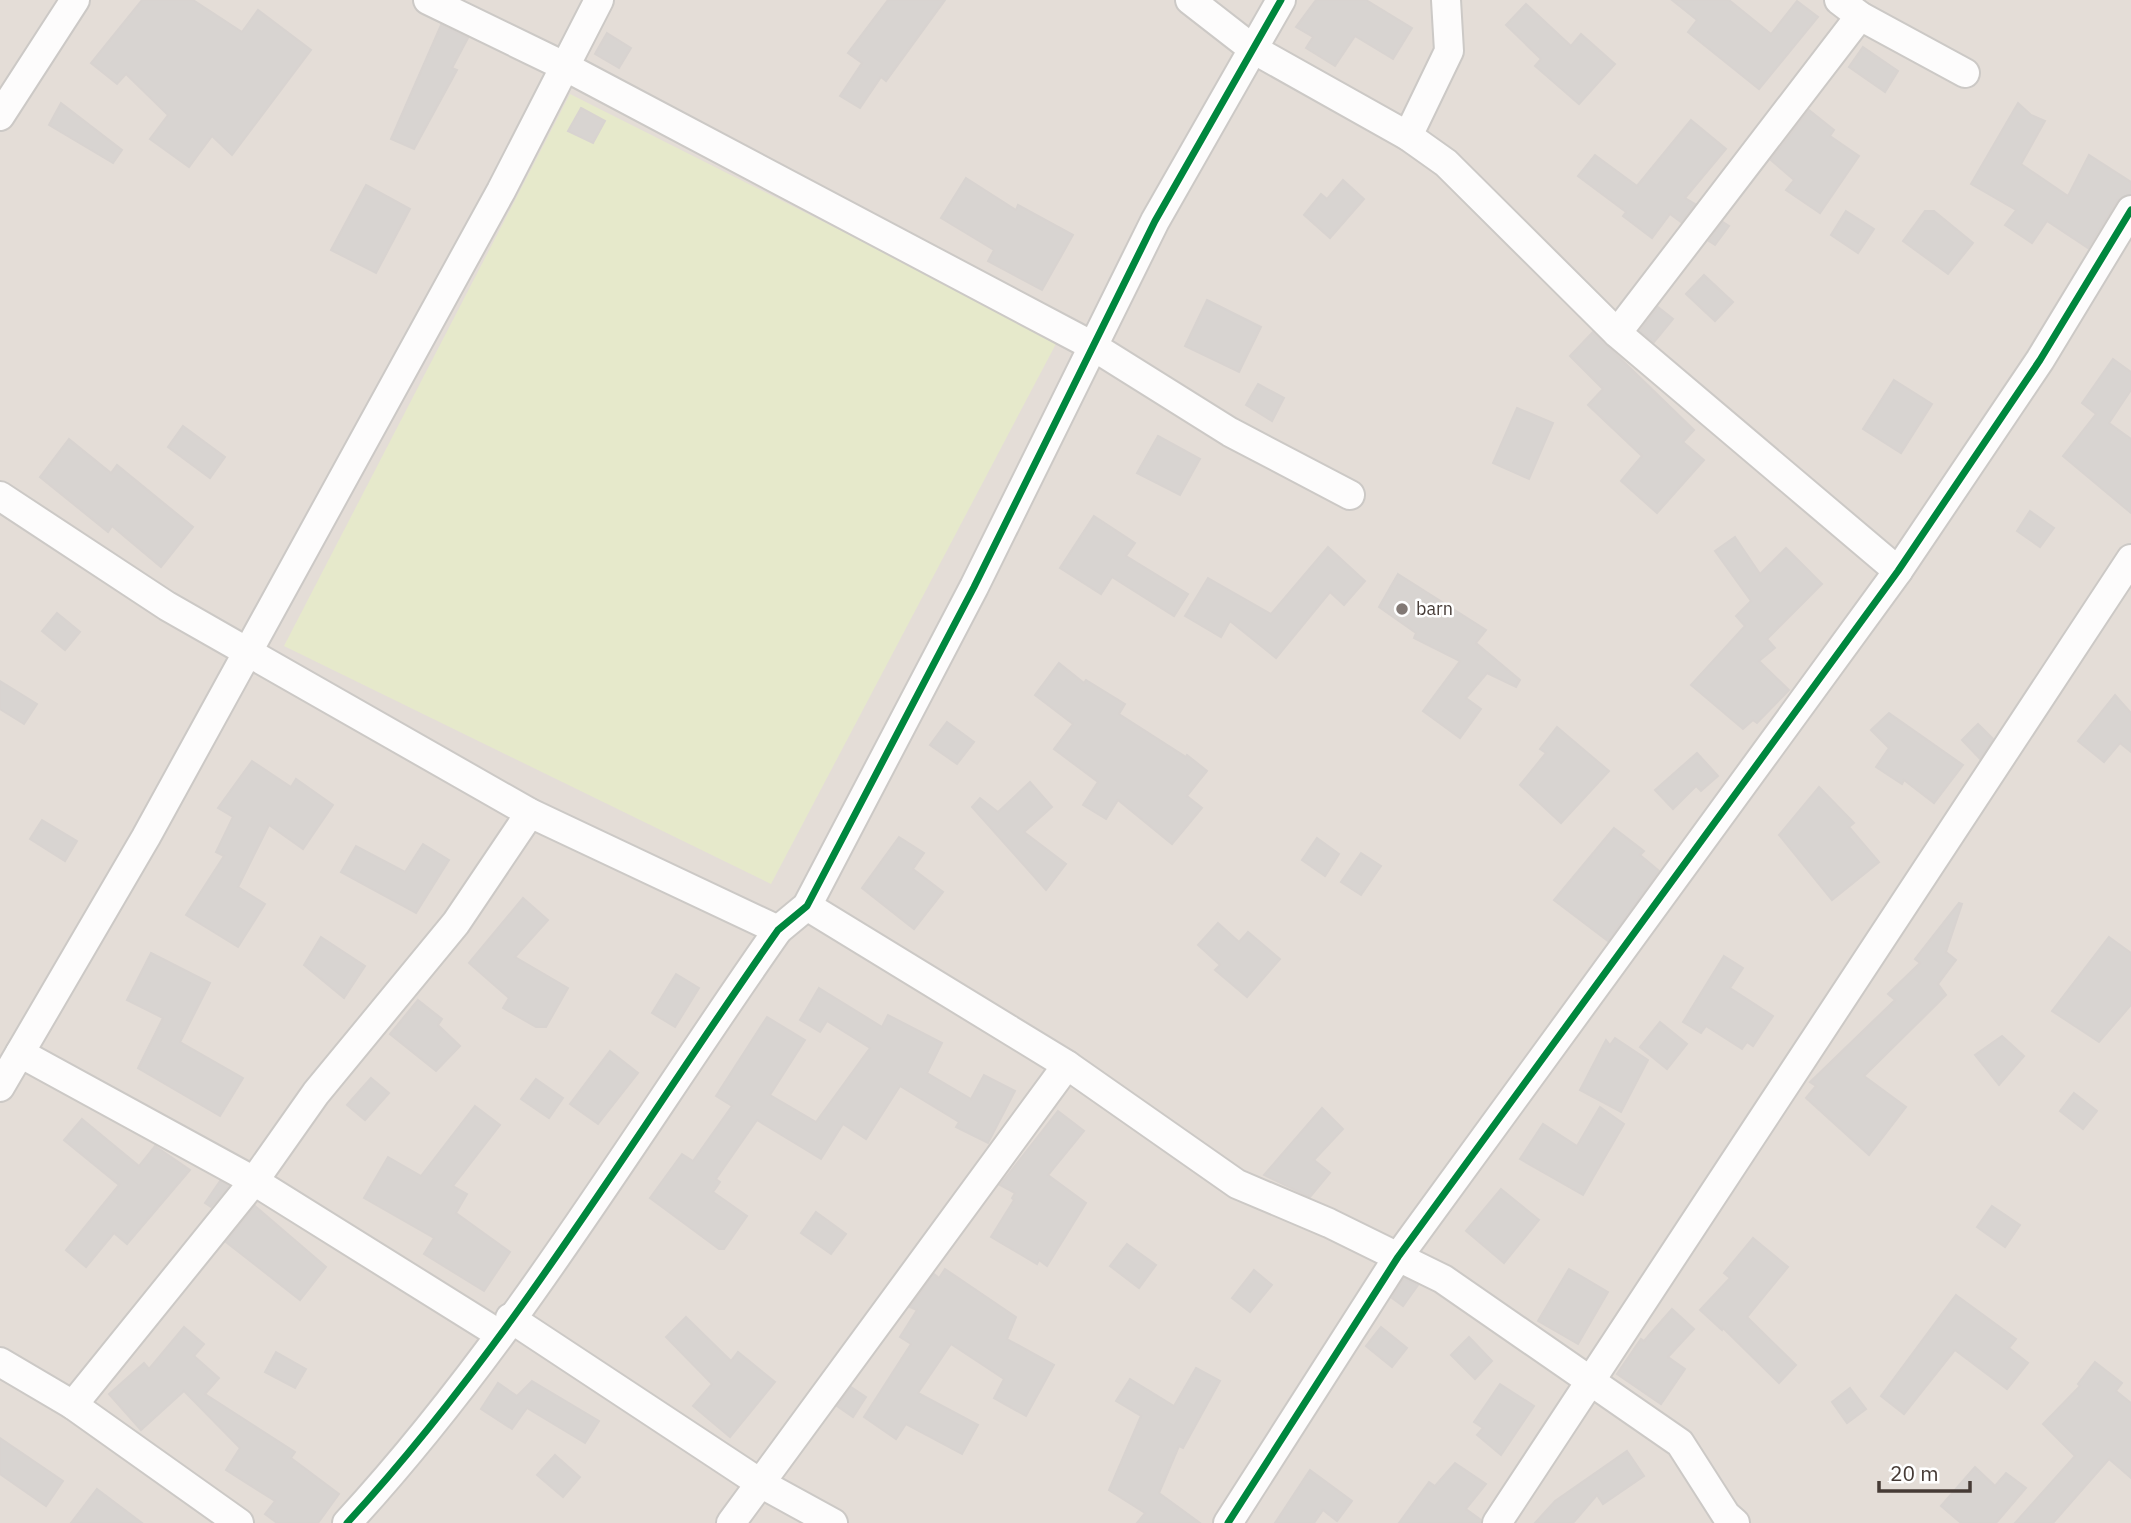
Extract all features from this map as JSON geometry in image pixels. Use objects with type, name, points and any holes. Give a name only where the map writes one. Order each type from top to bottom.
[{"type":"street","points":[[0,116],[75,0]]},
{"type":"street","points":[[428,0],[566,67],[1091,345],[1230,432],[1350,495]]},
{"type":"street","points":[[0,1087],[146,837],[566,67],[599,0]]},
{"type":"street","points":[[1190,0],[1253,49],[1408,136],[1446,163],[1617,333],[1899,571]]},
{"type":"street","points":[[347,1523],[395,1470],[505,1326],[567,1242],[698,1043],[778,930],[807,906],[974,587],[1091,345],[1155,221],[1281,0]]},
{"type":"street","points":[[1408,136],[1450,51],[1446,0]]},
{"type":"street","points":[[1617,333],[1849,8],[1965,73]]},
{"type":"street","points":[[1228,1523],[1398,1257],[1899,571],[2040,360],[2131,210]]},
{"type":"street","points":[[0,496],[167,606],[530,813],[778,930]]},
{"type":"street","points":[[1497,1523],[2131,559]]},
{"type":"street","points":[[73,1405],[254,1181],[316,1093],[456,923],[530,813]]},
{"type":"street","points":[[807,906],[1067,1065],[1237,1184],[1329,1223],[1443,1279],[1680,1443],[1726,1515],[1735,1523]]},
{"type":"street","points":[[20,1053],[254,1181],[505,1326],[760,1483],[833,1523]]},
{"type":"street","points":[[730,1523],[1067,1065]]},
{"type":"street","points":[[0,1362],[73,1405],[239,1523]]},
{"type":"shaded area","points":[[0,0],[2131,0],[2131,1523],[0,1523]]},
{"type":"green space","points":[[570,94],[1058,340],[771,884],[284,646]]},
{"type":"building","points":[[142,0],[193,0],[242,32],[258,10],[311,50],[232,155],[212,136],[189,167],[150,139],[168,115],[126,74],[117,84],[91,63]]},
{"type":"building","points":[[888,0],[945,0],[886,81],[881,77],[860,108],[840,96],[862,63],[848,53]]},
{"type":"building","points":[[1316,0],[1366,0],[1412,28],[1393,59],[1355,36],[1335,66],[1306,48],[1313,37],[1296,27]]},
{"type":"building","points":[[1672,0],[1729,0],[1771,34],[1797,1],[1818,17],[1759,89],[1688,32],[1697,20]]},
{"type":"building","points":[[1526,4],[1571,46],[1581,34],[1615,64],[1579,104],[1535,66],[1541,59],[1506,25]]},
{"type":"building","points":[[441,25],[468,38],[452,68],[457,70],[414,149],[391,139]]},
{"type":"building","points":[[607,33],[631,48],[619,68],[595,54]]},
{"type":"building","points":[[1863,47],[1898,71],[1885,92],[1849,67]]},
{"type":"building","points":[[61,103],[122,150],[113,163],[49,125]]},
{"type":"building","points":[[2018,103],[2031,115],[2045,121],[2021,164],[2068,196],[2089,155],[2131,182],[2131,193],[2117,201],[2088,248],[2047,221],[2032,243],[2005,225],[2016,210],[1971,184]]},
{"type":"building","points":[[581,108],[605,121],[593,143],[568,131]]},
{"type":"building","points":[[1809,110],[1834,130],[1830,136],[1859,156],[1820,213],[1786,190],[1794,180],[1771,160]]},
{"type":"building","points":[[1691,120],[1726,149],[1685,198],[1695,204],[1681,222],[1670,214],[1652,238],[1623,216],[1626,212],[1578,176],[1595,155],[1637,186]]},
{"type":"building","points":[[966,178],[1016,210],[1018,205],[1073,235],[1042,290],[988,261],[994,250],[941,218]]},
{"type":"building","points":[[1343,180],[1364,199],[1330,238],[1304,215],[1321,194],[1327,199]]},
{"type":"building","points":[[366,185],[410,209],[376,273],[331,250]]},
{"type":"building","points":[[1846,211],[1874,229],[1858,253],[1831,235]]},
{"type":"building","points":[[1925,211],[1934,211],[1973,243],[1948,274],[1903,241]]},
{"type":"building","points":[[1723,222],[1729,226],[1715,245],[1709,241]]},
{"type":"building","points":[[1704,275],[1733,302],[1715,321],[1686,294]]},
{"type":"building","points":[[1207,300],[1261,327],[1239,372],[1185,346]]},
{"type":"building","points":[[1658,307],[1673,319],[1654,342],[1640,331]]},
{"type":"building","points":[[1593,332],[1694,430],[1683,442],[1704,460],[1657,513],[1621,481],[1642,456],[1588,405],[1603,389],[1570,356]]},
{"type":"building","points":[[2113,359],[2131,372],[2131,390],[2109,423],[2131,439],[2131,513],[2063,456],[2096,414],[2082,403]]},
{"type":"building","points":[[1894,380],[1932,404],[1901,453],[1863,429]]},
{"type":"building","points":[[1258,384],[1284,398],[1272,421],[1246,405]]},
{"type":"building","points":[[1517,408],[1553,423],[1529,479],[1493,463]]},
{"type":"building","points":[[183,426],[225,457],[210,478],[168,447]]},
{"type":"building","points":[[1158,436],[1200,459],[1180,495],[1137,473]]},
{"type":"building","points":[[69,439],[111,473],[117,465],[193,527],[161,567],[112,526],[108,532],[40,477]]},
{"type":"building","points":[[2030,511],[2054,528],[2040,547],[2017,531]]},
{"type":"building","points":[[1094,516],[1135,543],[1126,556],[1188,594],[1174,616],[1112,577],[1101,594],[1060,568]]},
{"type":"building","points":[[1735,537],[1760,574],[1786,548],[1822,584],[1767,639],[1775,648],[1759,661],[1789,690],[1757,723],[1753,720],[1743,729],[1691,685],[1745,626],[1736,616],[1751,601],[1715,551]]},
{"type":"building","points":[[1328,547],[1365,581],[1344,605],[1330,592],[1276,658],[1230,621],[1221,637],[1185,616],[1208,578],[1271,614]]},
{"type":"building","points":[[1398,574],[1486,630],[1476,643],[1520,680],[1516,687],[1487,673],[1466,698],[1481,709],[1460,738],[1423,711],[1460,661],[1414,638],[1416,633],[1379,607]]},
{"type":"building","points":[[57,613],[80,632],[65,650],[42,631]]},
{"type":"building","points":[[1059,663],[1084,683],[1086,680],[1125,704],[1119,714],[1186,757],[1187,755],[1207,771],[1187,796],[1202,808],[1172,844],[1118,800],[1106,819],[1083,805],[1098,782],[1054,749],[1073,724],[1035,695]]},
{"type":"building","points":[[0,681],[37,704],[24,724],[0,709]]},
{"type":"building","points":[[2115,695],[2131,713],[2131,752],[2120,743],[2104,762],[2078,741]]},
{"type":"building","points":[[1889,713],[1963,765],[1934,803],[1904,780],[1902,784],[1876,767],[1889,748],[1871,730]]},
{"type":"building","points":[[947,722],[974,742],[957,764],[930,745]]},
{"type":"building","points":[[1978,724],[1993,739],[1980,759],[1962,740]]},
{"type":"building","points":[[1557,727],[1609,771],[1561,823],[1520,785],[1546,753],[1540,749]]},
{"type":"building","points":[[1697,753],[1718,776],[1701,791],[1696,786],[1673,809],[1655,790]]},
{"type":"building","points":[[252,761],[291,787],[296,779],[333,805],[303,849],[269,825],[238,887],[265,904],[238,947],[186,915],[224,856],[216,852],[233,817],[218,808]]},
{"type":"building","points":[[1030,782],[1052,807],[1024,832],[1066,864],[1046,890],[972,807],[980,798],[998,812]]},
{"type":"building","points":[[1819,787],[1854,823],[1849,827],[1879,862],[1832,900],[1779,835]]},
{"type":"building","points":[[42,820],[77,841],[65,861],[30,839]]},
{"type":"building","points":[[1614,828],[1644,851],[1640,855],[1659,871],[1608,941],[1554,900]]},
{"type":"building","points":[[899,837],[924,853],[913,869],[943,892],[914,929],[862,888]]},
{"type":"building","points":[[1317,838],[1339,854],[1325,876],[1302,860]]},
{"type":"building","points":[[423,844],[449,860],[416,913],[341,872],[356,846],[405,872]]},
{"type":"building","points":[[1361,853],[1381,866],[1361,895],[1341,882]]},
{"type":"building","points":[[523,898],[548,920],[515,957],[568,988],[546,1027],[536,1027],[503,1008],[509,998],[469,963]]},
{"type":"building","points":[[1959,903],[1962,904],[1946,952],[1956,960],[1938,984],[1946,995],[1864,1076],[1906,1107],[1869,1155],[1806,1098],[1816,1086],[1810,1082],[1895,1000],[1888,994],[1920,963],[1915,959]]},
{"type":"building","points":[[1218,923],[1239,942],[1248,932],[1280,959],[1247,997],[1215,970],[1220,965],[1198,945]]},
{"type":"building","points":[[321,937],[365,966],[344,998],[304,965]]},
{"type":"building","points":[[2109,937],[2131,953],[2131,1005],[2099,1042],[2052,1011]]},
{"type":"building","points":[[151,953],[210,983],[180,1042],[243,1078],[220,1116],[138,1068],[163,1018],[127,1000]]},
{"type":"building","points":[[1724,956],[1743,968],[1730,988],[1773,1016],[1753,1046],[1747,1042],[1742,1049],[1706,1026],[1701,1033],[1683,1022]]},
{"type":"building","points":[[676,974],[699,988],[675,1027],[652,1013]]},
{"type":"building","points":[[819,988],[882,1027],[888,1015],[942,1043],[927,1073],[971,1099],[984,1075],[1015,1091],[988,1143],[956,1127],[959,1122],[900,1086],[866,1139],[843,1124],[821,1159],[757,1120],[716,1179],[720,1182],[713,1192],[747,1216],[724,1249],[719,1249],[650,1198],[682,1154],[693,1161],[732,1106],[716,1096],[767,1017],[805,1040],[770,1095],[816,1122],[870,1048],[827,1021],[820,1032],[800,1020]]},
{"type":"building","points":[[418,1000],[442,1019],[438,1025],[460,1046],[436,1071],[390,1034]]},
{"type":"building","points":[[1660,1022],[1687,1044],[1667,1069],[1640,1047]]},
{"type":"building","points":[[2002,1036],[2024,1056],[1999,1085],[1975,1055]]},
{"type":"building","points":[[1615,1038],[1648,1060],[1621,1112],[1580,1090],[1606,1040],[1610,1045]]},
{"type":"building","points":[[610,1051],[638,1073],[598,1124],[570,1104]]},
{"type":"building","points":[[371,1078],[389,1093],[365,1120],[347,1105]]},
{"type":"building","points":[[536,1079],[563,1098],[549,1118],[521,1099]]},
{"type":"building","points":[[2074,1093],[2097,1111],[2083,1129],[2060,1111]]},
{"type":"building","points":[[475,1106],[500,1125],[453,1186],[467,1194],[456,1213],[510,1252],[484,1291],[424,1254],[434,1238],[364,1198],[388,1157],[421,1176]]},
{"type":"building","points":[[1600,1107],[1624,1124],[1583,1195],[1520,1159],[1543,1124],[1577,1146]]},
{"type":"building","points":[[1322,1108],[1343,1129],[1314,1160],[1330,1173],[1310,1197],[1264,1175]]},
{"type":"building","points":[[1058,1111],[1084,1131],[1048,1175],[1086,1203],[1047,1266],[1039,1260],[1037,1264],[991,1237],[1014,1200],[1012,1198],[1015,1193],[1000,1185]]},
{"type":"building","points":[[82,1119],[139,1166],[155,1146],[190,1170],[127,1244],[114,1233],[86,1267],[66,1250],[119,1185],[64,1140]]},
{"type":"building","points":[[220,1181],[229,1186],[211,1207],[205,1203]]},
{"type":"building","points":[[1501,1189],[1539,1220],[1504,1263],[1466,1231]]},
{"type":"building","points":[[255,1206],[326,1267],[300,1300],[226,1242]]},
{"type":"building","points":[[1992,1206],[2020,1225],[2005,1247],[1977,1227]]},
{"type":"building","points":[[816,1212],[846,1234],[831,1254],[801,1233]]},
{"type":"building","points":[[1753,1238],[1788,1267],[1747,1317],[1796,1365],[1779,1383],[1723,1328],[1722,1330],[1700,1310],[1730,1278],[1724,1273]]},
{"type":"building","points":[[1127,1244],[1156,1265],[1139,1288],[1110,1266]]},
{"type":"building","points":[[945,1269],[1016,1317],[1007,1339],[1054,1365],[1026,1416],[994,1398],[1004,1379],[951,1344],[918,1393],[978,1425],[962,1454],[906,1424],[896,1439],[864,1417],[911,1344],[900,1337],[917,1310],[910,1307],[934,1274],[939,1278]]},
{"type":"building","points":[[1569,1269],[1608,1292],[1578,1344],[1538,1321]]},
{"type":"building","points":[[1254,1270],[1272,1285],[1250,1312],[1232,1298]]},
{"type":"building","points":[[1404,1278],[1418,1285],[1403,1306],[1392,1298]]},
{"type":"building","points":[[1956,1295],[2016,1339],[2009,1348],[2028,1363],[2007,1389],[1955,1350],[1904,1414],[1881,1396]]},
{"type":"building","points":[[1672,1309],[1694,1329],[1668,1357],[1685,1369],[1661,1404],[1617,1374],[1641,1339],[1644,1341]]},
{"type":"building","points":[[686,1317],[731,1361],[738,1352],[775,1382],[730,1437],[693,1406],[712,1384],[666,1337]]},
{"type":"building","points":[[184,1327],[204,1344],[194,1356],[219,1378],[205,1394],[295,1452],[291,1458],[339,1494],[318,1523],[277,1523],[265,1514],[275,1501],[226,1470],[240,1448],[184,1391],[141,1430],[109,1394],[144,1363],[149,1369]]},
{"type":"building","points":[[1381,1327],[1407,1348],[1392,1367],[1366,1346]]},
{"type":"building","points":[[1469,1337],[1492,1361],[1475,1379],[1451,1355]]},
{"type":"building","points":[[276,1352],[306,1369],[295,1388],[265,1372]]},
{"type":"building","points":[[2095,1362],[2122,1383],[2116,1391],[2131,1403],[2131,1478],[2109,1459],[2053,1523],[2015,1523],[2075,1456],[2043,1424],[2080,1386],[2078,1384]]},
{"type":"building","points":[[1196,1368],[1220,1381],[1183,1448],[1179,1446],[1159,1493],[1200,1523],[1137,1523],[1145,1513],[1109,1490],[1141,1416],[1116,1401],[1130,1379],[1174,1406]]},
{"type":"building","points":[[532,1381],[599,1421],[585,1443],[527,1408],[512,1429],[481,1409],[498,1383],[517,1396]]},
{"type":"building","points":[[1500,1384],[1534,1406],[1501,1455],[1477,1435],[1483,1428],[1474,1422]]},
{"type":"building","points":[[851,1387],[866,1397],[853,1417],[837,1406]]},
{"type":"building","points":[[1850,1388],[1866,1409],[1847,1423],[1832,1402]]},
{"type":"building","points":[[0,1438],[63,1481],[46,1506],[0,1474]]},
{"type":"building","points":[[1627,1451],[1644,1476],[1603,1504],[1597,1495],[1573,1523],[1535,1523],[1555,1501]]},
{"type":"building","points":[[555,1455],[580,1477],[563,1497],[537,1475]]},
{"type":"building","points":[[1455,1463],[1486,1484],[1466,1509],[1481,1520],[1481,1523],[1399,1523],[1429,1482],[1435,1486]]},
{"type":"building","points":[[1975,1467],[1995,1486],[2006,1473],[2026,1488],[1996,1523],[1961,1523],[1941,1506]]},
{"type":"building","points":[[1310,1470],[1352,1501],[1337,1521],[1323,1510],[1314,1523],[1275,1523]]},
{"type":"building","points":[[97,1489],[142,1523],[71,1523]]},
{"type":"cycle path","points":[[347,1523],[465,1382],[572,1234],[778,930],[807,906],[974,587],[1155,221],[1281,0]]},
{"type":"cycle path","points":[[1228,1523],[1398,1257],[1898,571],[2040,360],[2131,210]]},
{"type":"place","name":"barn","points":[[1402,609]]}]
